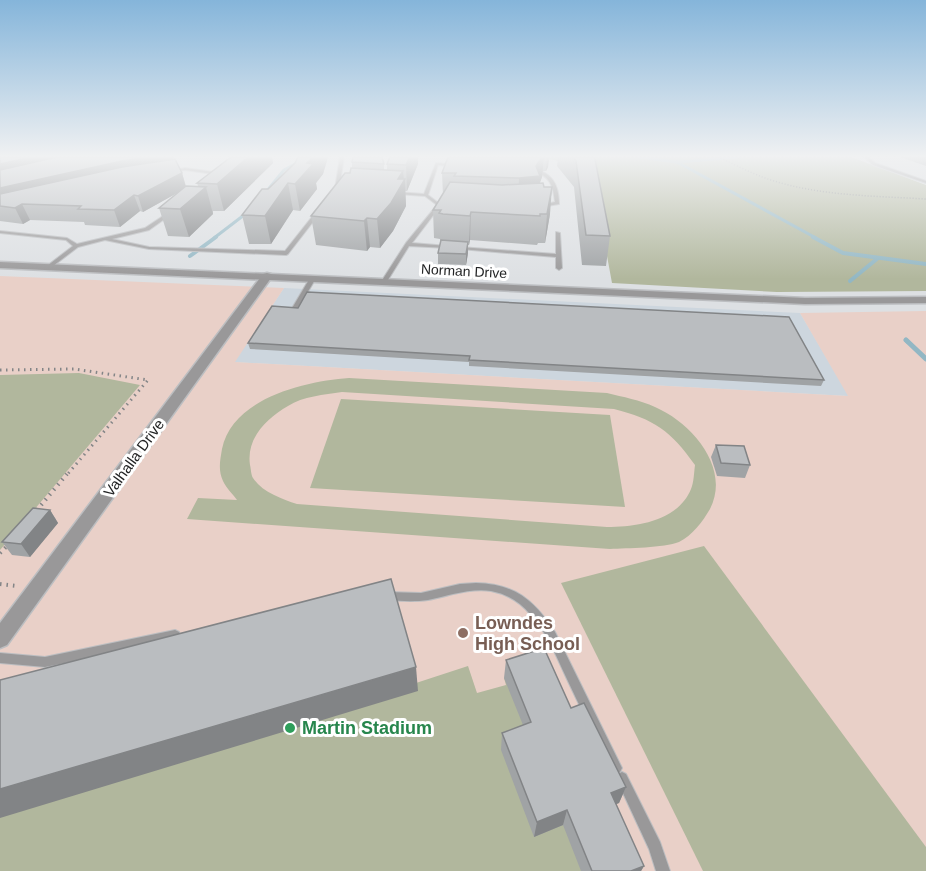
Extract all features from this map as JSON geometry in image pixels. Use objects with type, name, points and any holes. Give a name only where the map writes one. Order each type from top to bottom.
[{"type":"street","name":"Norman Drive","points":[[0,265],[805,301],[926,300]]},
{"type":"street","name":"Valhalla Drive","points":[[0,639],[267,276]]},
{"type":"lane","points":[[429,198],[439,205],[451,206]]},
{"type":"lane","points":[[533,207],[557,203],[556,198]]},
{"type":"lane","points":[[384,282],[408,244],[439,205]]},
{"type":"lane","points":[[105,238],[149,248],[286,253],[321,208]]},
{"type":"lane","points":[[49,267],[76,246],[147,229],[176,210]]},
{"type":"lane","points":[[0,232],[67,239],[76,246]]},
{"type":"lane","points":[[558,233],[559,268]]},
{"type":"lane","points":[[408,244],[558,256]]},
{"type":"lane","points":[[294,310],[313,278]]},
{"type":"lane","points":[[370,594],[416,597],[473,587],[501,589],[523,600],[534,609],[556,646],[655,847],[663,871]]},
{"type":"lane","points":[[0,658],[45,662],[184,633]]},
{"type":"path","points":[[906,198],[926,199]]},
{"type":"path","points":[[0,370],[67,367],[92,369],[148,380],[31,517]]},
{"type":"path","points":[[0,554],[8,544]]},
{"type":"path","points":[[0,584],[17,586]]},
{"type":"shaded area","name":"Lowndes High School","points":[[0,276],[284,288],[235,362],[848,396],[800,313],[926,311],[926,871],[0,871]]},
{"type":"shaded area","points":[[284,288],[800,313],[849,396],[234,362]]},
{"type":"green space","points":[[596,198],[926,198],[926,291],[777,292],[612,283]]},
{"type":"green space","points":[[79,373],[140,385],[0,550],[0,375]]},
{"type":"green space","points":[[349,378],[607,393],[637,401],[669,414],[694,435],[712,463],[715,494],[704,518],[684,539],[664,545],[635,548],[610,549],[187,519],[198,498],[237,500],[223,481],[220,465],[222,449],[229,431],[240,417],[273,395],[312,383]],"holes":[[[342,392],[614,409],[640,417],[660,428],[678,443],[695,465],[692,486],[685,500],[667,515],[631,526],[607,527],[297,504],[267,491],[252,477],[251,446],[260,430],[280,411],[294,403],[321,395]]]},
{"type":"green space","points":[[341,399],[610,415],[625,507],[310,488]]},
{"type":"green space","points":[[704,546],[926,847],[926,871],[703,871],[561,583]]},
{"type":"green space","name":"Martin Stadium","points":[[468,666],[477,693],[506,685],[504,678],[541,667],[633,871],[0,871],[0,754],[416,683]]},
{"type":"building","points":[[0,198],[130,198],[114,210],[78,209],[81,206],[22,204],[15,208],[0,206]]},
{"type":"building","points":[[172,198],[193,198],[180,209],[159,208]]},
{"type":"building","points":[[255,198],[278,198],[265,216],[242,215]]},
{"type":"building","points":[[326,198],[394,198],[377,219],[367,218],[364,221],[311,216]]},
{"type":"building","points":[[441,198],[550,198],[547,214],[540,214],[540,216],[471,212],[470,216],[443,214],[439,213],[441,210],[433,210]]},
{"type":"building","points":[[581,198],[603,198],[610,236],[586,235]]},
{"type":"building","points":[[441,240],[468,242],[466,254],[438,253]]},
{"type":"building","points":[[307,292],[789,317],[824,380],[469,360],[470,356],[248,343],[272,306],[298,308]]},
{"type":"building","points":[[716,445],[744,446],[750,465],[721,463]]},
{"type":"building","points":[[33,508],[50,510],[21,544],[2,542]]},
{"type":"building","points":[[391,579],[416,667],[0,789],[0,680]]},
{"type":"building","points":[[544,648],[571,708],[584,703],[626,787],[611,793],[644,866],[631,871],[592,871],[567,810],[537,822],[502,733],[531,722],[506,660]]},
{"type":"waterway","points":[[742,198],[816,238]]},
{"type":"waterway","points":[[214,238],[248,212]]},
{"type":"waterway","points":[[190,256],[216,237]]},
{"type":"waterway","points":[[813,237],[843,253],[926,264]]},
{"type":"waterway","points":[[850,281],[878,258]]},
{"type":"waterway","points":[[908,342],[906,340],[926,359]]},
{"type":"place","name":"Lowndes High School","points":[[463,633]]},
{"type":"place","name":"Martin Stadium","points":[[290,728]]}]
